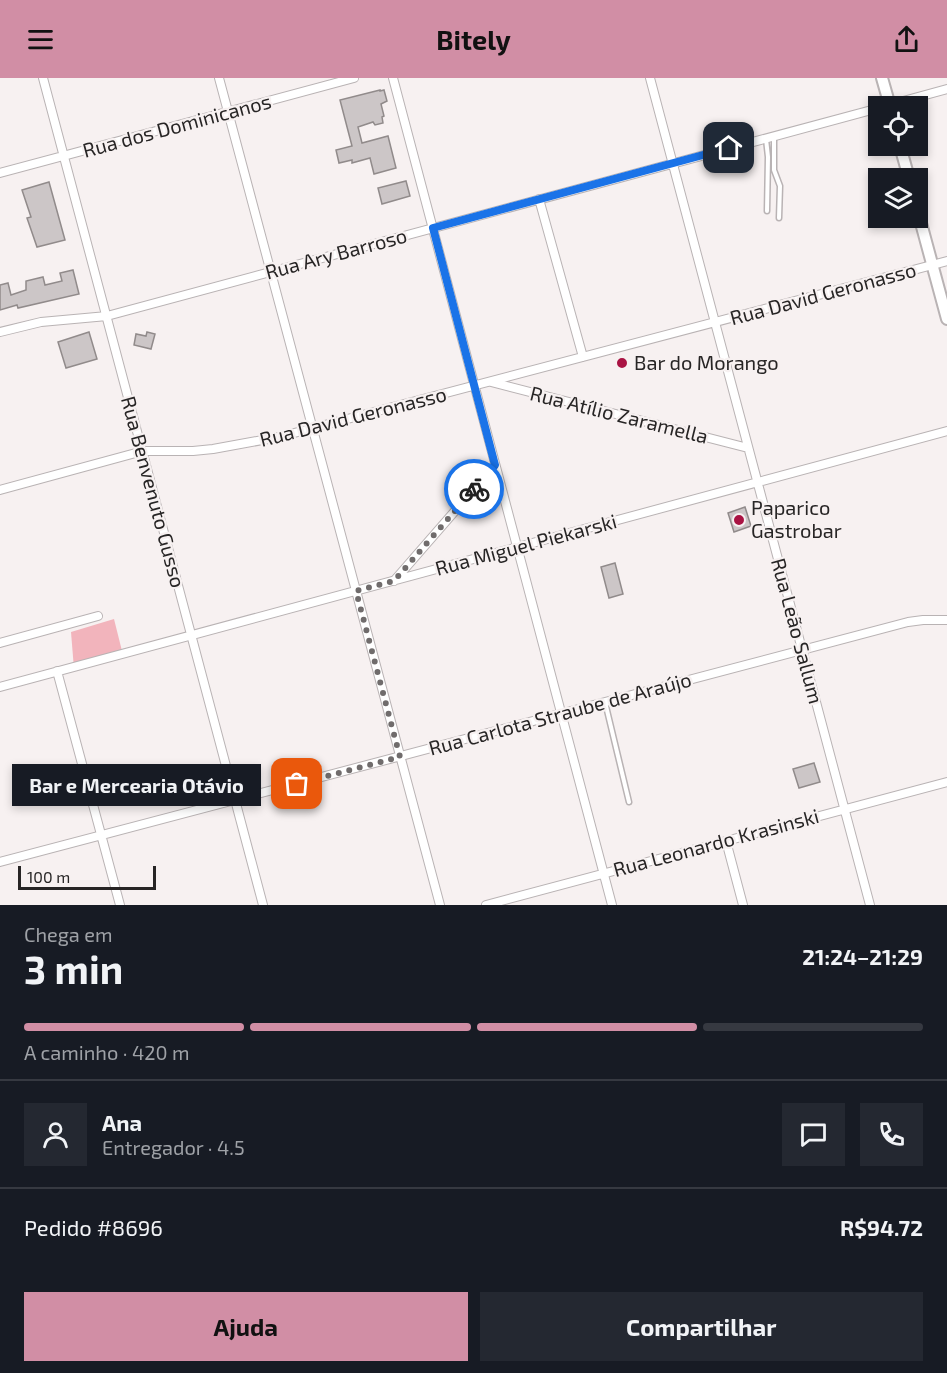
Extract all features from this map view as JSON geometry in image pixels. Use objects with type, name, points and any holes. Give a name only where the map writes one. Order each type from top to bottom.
[{"type":"main road","points":[[882,78],[884,96]]},
{"type":"main road","points":[[922,228],[947,320]]},
{"type":"street","name":"Rua Benvenuto Gusso","points":[[44,78],[263,905]]},
{"type":"street","points":[[219,78],[440,905]]},
{"type":"street","name":"Rua dos Dominicanos","points":[[0,173],[354,78]]},
{"type":"street","points":[[393,78],[612,905]]},
{"type":"street","name":"Rua Leão Sallum","points":[[650,78],[870,905]]},
{"type":"street","name":"Rua Ary Barroso","points":[[921,96],[947,89]]},
{"type":"street","name":"Rua Ary Barroso","points":[[0,332],[41,322],[107,316],[868,111]]},
{"type":"street","points":[[539,199],[583,357]]},
{"type":"street","name":"Rua David Geronasso","points":[[0,490],[143,451],[193,451],[256,442],[947,261]]},
{"type":"street","name":"Rua Atílio Zaramella","points":[[490,381],[748,448]]},
{"type":"street","name":"Rua Miguel Piekarski","points":[[0,687],[947,431]]},
{"type":"street","points":[[394,581],[495,465]]},
{"type":"street","points":[[0,643],[98,616]]},
{"type":"street","name":"Rua Carlota Straube de Araújo","points":[[0,862],[908,622],[947,620]]},
{"type":"street","points":[[57,671],[120,905]]},
{"type":"street","name":"Rua Leonardo Krasinski","points":[[486,905],[947,782]]},
{"type":"street","points":[[726,841],[742,905]]},
{"type":"lane","points":[[767,211],[770,137]]},
{"type":"lane","points":[[770,137],[774,170],[780,186],[779,218]]},
{"type":"lane","points":[[605,702],[629,802]]},
{"type":"shaded area","points":[[114,619],[123,655],[74,669],[71,632]]},
{"type":"building","points":[[384,90],[387,101],[381,104],[383,123],[375,125],[373,122],[358,127],[362,143],[388,136],[396,168],[374,174],[370,158],[352,163],[352,160],[339,163],[336,150],[352,146],[340,100]]},
{"type":"building","points":[[406,181],[410,196],[382,204],[378,188]]},
{"type":"building","points":[[49,182],[65,240],[37,247],[27,218],[31,217],[22,190]]},
{"type":"building","points":[[73,270],[79,294],[0,310],[0,285],[8,283],[11,295],[26,290],[26,281],[43,277],[45,285],[62,281],[60,273]]},
{"type":"building","points":[[89,332],[97,359],[66,368],[58,342]]},
{"type":"building","points":[[147,332],[155,334],[151,349],[134,345],[136,334],[146,336]]},
{"type":"building","name":"Paparico Gastrobar","points":[[745,507],[751,526],[734,532],[728,513]]},
{"type":"building","points":[[615,563],[623,594],[609,598],[601,567]]},
{"type":"building","points":[[814,763],[820,782],[799,788],[793,769]]},
{"type":"way so far","points":[[297,784],[400,757],[356,591],[394,581],[474,489]]},
{"type":"place","name":"Bar do Morango","points":[[622,363]]},
{"type":"place","name":"Paparico Gastrobar","points":[[739,520]]},
{"type":"place","name":"Bar e Mercearia Otávio","points":[[297,784]]},
{"type":"route","points":[[474,489],[495,465],[433,228],[729,148]]}]
